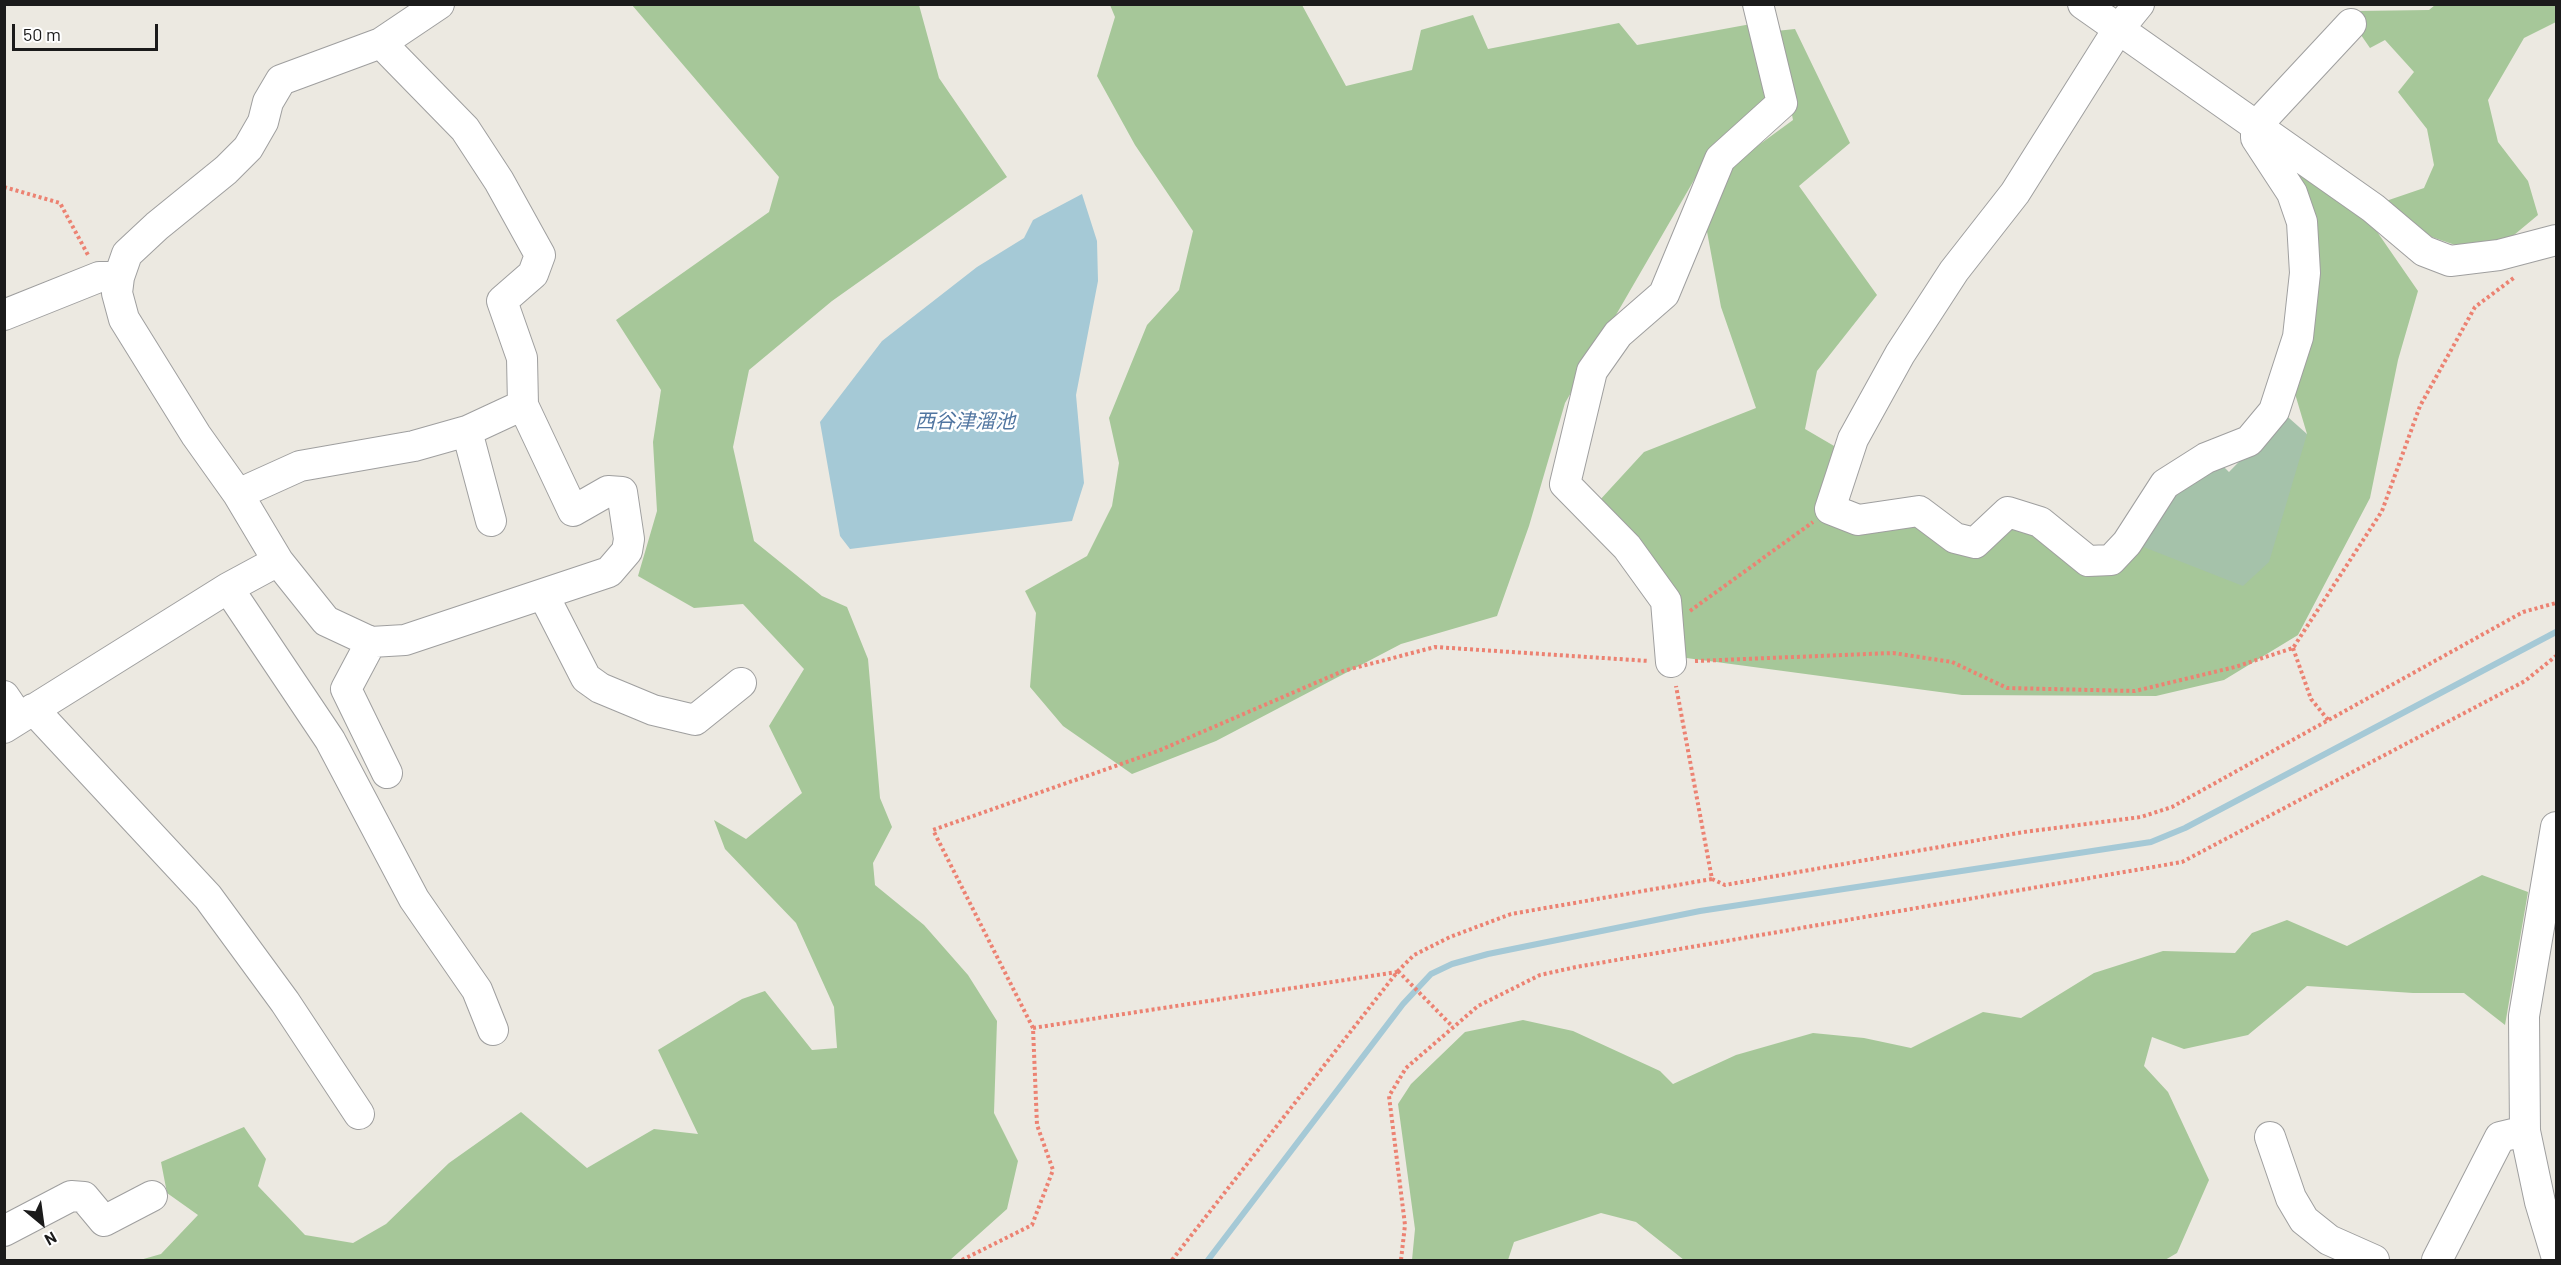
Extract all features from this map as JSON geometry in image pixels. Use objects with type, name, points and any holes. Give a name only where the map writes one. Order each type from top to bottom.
[{"type":"street","points":[[4,315],[109,277],[127,254],[157,226],[226,170],[248,148],[264,122],[268,102],[281,80],[381,43],[439,4]]},
{"type":"street","points":[[1671,662],[1666,601],[1627,548],[1565,484],[1592,371],[1618,334],[1664,294],[1720,159],[1782,103],[1758,4]]},
{"type":"street","points":[[2083,4],[2117,31],[2373,208],[2424,251],[2450,261],[2499,255],[2556,240]]},
{"type":"street","points":[[2139,4],[2117,31],[2015,193],[1954,271],[1900,354],[1853,439],[1830,509],[1858,520],[1919,510],[1955,538],[1975,543],[2008,512],[2040,522],[2088,561],[2111,560],[2127,543],[2165,484],[2206,458],[2249,441],[2274,411],[2298,338],[2305,273],[2302,222],[2292,193],[2256,138],[2256,126],[2351,24]]},
{"type":"street","points":[[109,277],[117,293],[124,319],[196,435],[238,494],[278,561],[326,621],[371,642],[405,640],[609,572],[627,551],[629,539],[622,492],[608,491],[573,511],[523,405],[522,358],[502,301],[533,274],[540,255],[499,181],[465,129],[381,43]]},
{"type":"street","points":[[238,494],[300,466],[414,446],[467,431],[523,405]]},
{"type":"street","points":[[467,431],[491,521]]},
{"type":"street","points":[[278,561],[15,713],[208,897],[285,1002],[359,1113]]},
{"type":"street","points":[[228,588],[330,740],[414,898],[477,990],[493,1030]]},
{"type":"street","points":[[543,594],[586,678],[600,688],[653,710],[695,720],[741,683]]},
{"type":"street","points":[[371,642],[346,689],[387,773]]},
{"type":"street","points":[[2556,827],[2524,1016],[2525,1131],[2540,1202],[2556,1255]]},
{"type":"street","points":[[2437,1260],[2499,1137],[2525,1131]]},
{"type":"street","points":[[2270,1137],[2291,1198],[2304,1220],[2329,1240],[2374,1260]]},
{"type":"street","points":[[4,1231],[71,1196],[84,1197],[104,1221],[152,1196]]},
{"type":"path","points":[[4,187],[60,203],[109,277]]},
{"type":"path","points":[[962,1260],[1032,1226],[1053,1170],[1037,1125],[1033,1028],[933,830],[1158,751],[1343,671],[1436,647],[1671,662],[1893,653],[1952,662],[2007,687],[2135,691],[2235,667],[2293,648],[2382,511],[2420,406],[2475,308],[2520,274]]},
{"type":"path","points":[[1686,614],[1830,509]]},
{"type":"path","points":[[1172,1260],[1398,971],[1414,955],[1449,937],[1511,914],[1712,879],[1725,885],[2024,832],[2141,818],[2172,807],[2523,612],[2556,603]]},
{"type":"path","points":[[2293,648],[2311,699],[2329,721]]},
{"type":"path","points":[[1401,1260],[1405,1225],[1389,1096],[1406,1068],[1478,1006],[1540,975],[2182,862],[2525,681],[2556,656]]},
{"type":"path","points":[[1671,662],[1712,879]]},
{"type":"path","points":[[1033,1028],[1398,971]]},
{"type":"path","points":[[1398,971],[1453,1027]]},
{"type":"green space","points":[[632,5],[919,5],[939,78],[1007,177],[832,301],[749,370],[733,447],[754,541],[822,596],[847,607],[868,659],[880,798],[892,827],[873,863],[875,885],[924,925],[968,975],[997,1021],[994,1113],[1018,1161],[1007,1209],[950,1260],[140,1260],[161,1254],[198,1215],[167,1193],[161,1162],[244,1127],[266,1159],[258,1186],[305,1235],[353,1243],[386,1224],[449,1163],[521,1112],[587,1168],[654,1129],[698,1134],[658,1050],[742,999],[765,991],[812,1050],[837,1048],[834,1007],[796,923],[725,849],[714,820],[746,839],[802,793],[769,726],[804,669],[743,604],[694,608],[638,576],[657,511],[653,442],[661,390],[616,320],[769,212],[779,177]]},
{"type":"green space","points":[[1110,5],[1302,5],[1346,86],[1412,70],[1421,30],[1473,15],[1488,49],[1619,23],[1637,45],[1751,24],[1771,98],[1712,149],[1565,403],[1529,526],[1497,616],[1401,644],[1216,741],[1132,774],[1063,726],[1030,687],[1036,613],[1025,591],[1087,556],[1112,506],[1119,463],[1109,418],[1147,325],[1179,290],[1193,231],[1135,145],[1097,76],[1115,17]]},
{"type":"green space","points":[[2435,5],[2556,5],[2556,22],[2524,38],[2488,100],[2498,142],[2528,181],[2538,215],[2508,240],[2461,247],[2426,235],[2383,202],[2424,188],[2434,165],[2427,129],[2398,92],[2414,72],[2385,40],[2370,48],[2352,22],[2356,11],[2429,10]]},
{"type":"green space","points":[[1795,29],[1850,143],[1799,186],[1877,295],[1817,371],[1805,429],[1841,450],[1816,508],[1917,525],[1970,555],[2009,524],[2036,528],[2081,568],[2307,434],[2293,387],[2313,221],[2286,165],[2371,223],[2418,291],[2398,360],[2370,498],[2298,635],[2224,680],[2156,696],[1962,695],[1679,657],[1599,501],[1644,452],[1756,408],[1721,307],[1703,210],[1719,174],[1793,120],[1776,31]]},
{"type":"green space","points":[[2280,410],[2307,434],[2269,562],[2243,586],[2141,546],[2170,490],[2217,460],[2229,472],[2271,429]]},
{"type":"green space","points":[[2482,875],[2528,892],[2505,1025],[2464,993],[2413,993],[2307,986],[2248,1035],[2184,1049],[2152,1037],[2144,1066],[2168,1092],[2209,1180],[2177,1253],[2165,1260],[1684,1260],[1636,1222],[1601,1213],[1514,1242],[1508,1260],[1412,1260],[1415,1229],[1398,1104],[1411,1084],[1465,1032],[1523,1020],[1573,1031],[1660,1071],[1673,1084],[1736,1055],[1813,1033],[1864,1038],[1911,1048],[1983,1012],[2021,1018],[2094,973],[2163,951],[2235,953],[2252,933],[2287,920],[2347,946]]},
{"type":"water","name":"西谷津溜池","points":[[1082,194],[1097,241],[1098,281],[1076,395],[1084,483],[1072,521],[850,549],[840,536],[820,422],[882,341],[977,267],[1024,238],[1033,220]]},
{"type":"waterway","points":[[1208,1260],[1403,1004],[1431,974],[1452,964],[1488,954],[1700,911],[2151,842],[2185,828],[2556,632]]}]
